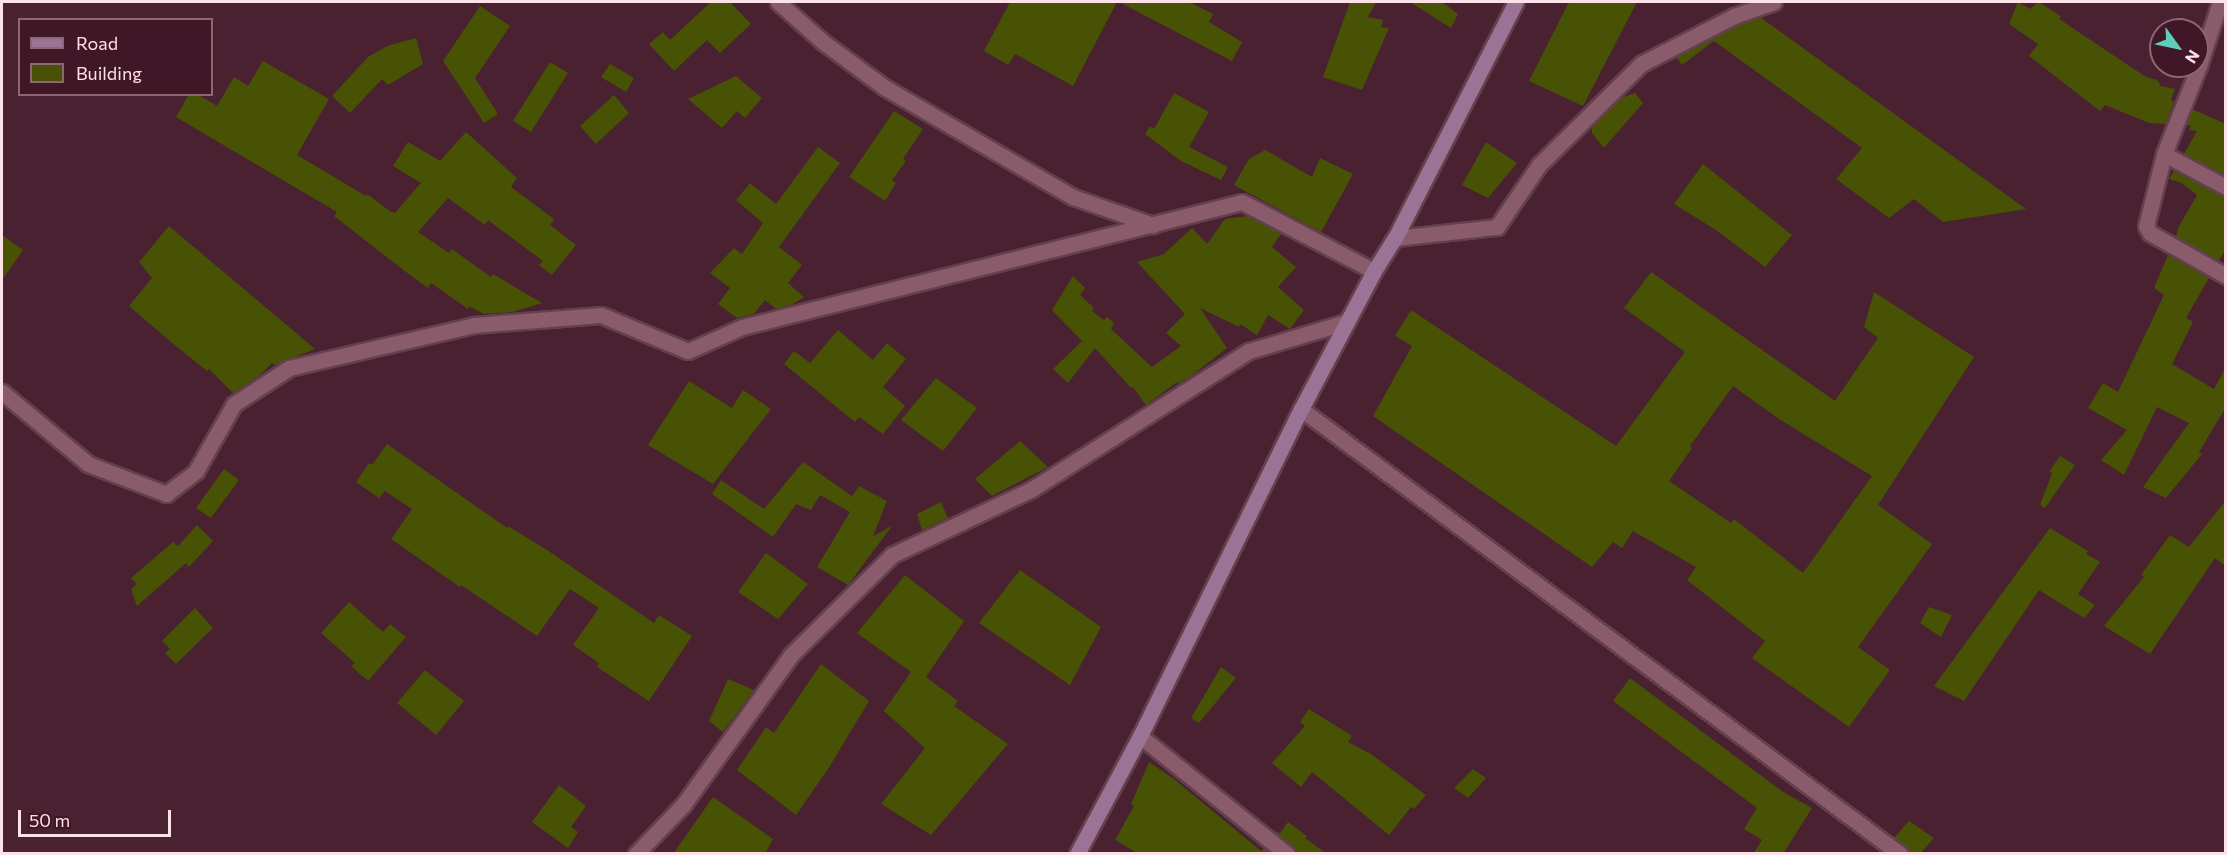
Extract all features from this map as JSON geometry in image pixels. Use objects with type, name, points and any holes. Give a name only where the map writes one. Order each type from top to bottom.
[{"type":"main road","points":[[1077,854],[1140,736],[1301,409],[1374,271],[1395,238],[1516,2]]},
{"type":"street","points":[[778,2],[823,42],[884,87],[1073,197],[1153,225]]},
{"type":"street","points":[[1395,238],[1497,227],[1539,165],[1641,64],[1734,16],[1774,2]]},
{"type":"street","points":[[2220,2],[2199,66],[2164,154],[2146,226],[2150,233],[2226,276]]},
{"type":"street","points":[[2164,154],[2226,187]]},
{"type":"street","points":[[2,392],[88,464],[166,494],[196,471],[234,404],[289,368],[474,325],[602,315],[688,351],[742,327],[1242,202],[1374,271]]},
{"type":"street","points":[[636,854],[683,806],[791,655],[891,555],[1032,489],[1249,351],[1346,322]]},
{"type":"street","points":[[1301,409],[1900,854]]},
{"type":"street","points":[[1140,736],[1287,854]]},
{"type":"building","points":[[711,2],[730,2],[751,24],[720,53],[707,40],[674,71],[649,44],[663,32],[670,40]]},
{"type":"building","points":[[1010,2],[1117,2],[1073,86],[1015,54],[1008,65],[984,51]]},
{"type":"building","points":[[1119,2],[1189,2],[1213,14],[1209,22],[1242,42],[1232,61]]},
{"type":"building","points":[[1350,2],[1376,2],[1368,17],[1383,20],[1381,27],[1389,28],[1362,90],[1323,77]]},
{"type":"building","points":[[1410,2],[1442,2],[1458,14],[1451,28]]},
{"type":"building","points":[[1569,2],[1637,2],[1583,106],[1529,81]]},
{"type":"building","points":[[2018,2],[2030,9],[2038,2],[2061,16],[2059,19],[2146,77],[2157,80],[2161,86],[2175,89],[2171,100],[2174,101],[2166,124],[2149,123],[2105,105],[2100,111],[2029,56],[2038,44],[2009,24]]},
{"type":"building","points":[[480,6],[510,26],[475,78],[498,114],[484,123],[443,61]]},
{"type":"building","points":[[1760,17],[2026,209],[1943,222],[1914,199],[1889,218],[1836,179],[1862,148],[1714,41],[1682,65],[1676,57],[1738,25]]},
{"type":"building","points":[[416,38],[423,64],[388,85],[382,79],[350,113],[332,96],[368,57],[387,46]]},
{"type":"building","points":[[263,61],[329,99],[297,155],[366,196],[367,194],[395,213],[421,183],[393,166],[408,142],[440,161],[466,132],[517,178],[511,187],[554,219],[550,225],[576,245],[552,275],[539,265],[543,261],[488,220],[485,225],[448,198],[418,232],[449,253],[452,249],[491,277],[493,274],[542,303],[513,312],[484,314],[469,306],[468,309],[431,283],[428,288],[406,272],[334,216],[337,212],[176,117],[188,96],[200,96],[217,106],[234,77],[248,86]]},
{"type":"building","points":[[550,62],[568,73],[531,132],[513,121]]},
{"type":"building","points":[[610,64],[634,78],[626,92],[601,77]]},
{"type":"building","points":[[736,76],[762,98],[745,118],[737,111],[722,128],[688,99]]},
{"type":"building","points":[[1174,93],[1209,112],[1189,147],[1228,167],[1221,180],[1181,161],[1145,134],[1150,126],[1154,129]]},
{"type":"building","points":[[1635,93],[1643,103],[1604,148],[1592,133],[1592,127],[1621,98]]},
{"type":"building","points":[[614,95],[629,113],[596,144],[580,126]]},
{"type":"building","points":[[2192,109],[2226,124],[2226,176],[2184,154],[2197,131],[2189,130],[2191,125],[2186,125]]},
{"type":"building","points":[[894,111],[923,129],[903,159],[906,161],[892,180],[896,183],[885,201],[849,177]]},
{"type":"building","points":[[1486,142],[1517,163],[1488,198],[1462,185]]},
{"type":"building","points":[[818,147],[840,163],[779,247],[802,265],[788,283],[804,297],[793,304],[776,309],[765,300],[754,314],[737,318],[718,304],[730,288],[710,273],[734,248],[742,254],[763,223],[736,200],[750,183],[776,204]]},
{"type":"building","points":[[1265,150],[1312,177],[1320,158],[1353,174],[1321,232],[1234,185],[1249,159]]},
{"type":"building","points":[[1703,164],[1792,235],[1765,267],[1716,230],[1674,204]]},
{"type":"building","points":[[2174,171],[2226,197],[2226,248],[2219,261],[2176,237],[2178,228],[2197,195],[2182,183],[2169,179]]},
{"type":"building","points":[[1248,216],[1281,234],[1272,247],[1296,267],[1278,287],[1304,310],[1290,329],[1268,315],[1257,335],[1240,324],[1239,327],[1200,308],[1227,348],[1191,376],[1178,384],[1177,382],[1146,405],[1133,387],[1131,388],[1095,348],[1068,383],[1053,369],[1082,341],[1052,310],[1073,276],[1085,288],[1080,295],[1094,308],[1092,311],[1104,320],[1107,317],[1114,323],[1111,329],[1152,367],[1181,346],[1166,333],[1185,314],[1137,262],[1164,254],[1192,228],[1207,244],[1225,219]]},
{"type":"building","points":[[169,226],[315,349],[275,365],[272,363],[260,375],[233,393],[209,369],[207,371],[171,342],[129,306],[152,278],[139,262]]},
{"type":"building","points":[[2,235],[23,250],[2,280]]},
{"type":"building","points":[[2168,255],[2209,278],[2186,318],[2193,322],[2172,364],[2214,389],[2226,367],[2226,407],[2199,452],[2202,454],[2166,498],[2143,487],[2189,423],[2157,407],[2124,475],[2101,460],[2127,430],[2088,408],[2103,383],[2118,392],[2164,295],[2154,288]]},
{"type":"building","points":[[1651,272],[1835,401],[1878,338],[1864,327],[1874,292],[1974,357],[1878,505],[1932,544],[1858,647],[1890,670],[1849,727],[1752,658],[1765,641],[1687,580],[1696,567],[1633,531],[1622,548],[1613,542],[1592,567],[1373,416],[1412,346],[1395,336],[1411,310],[1616,446],[1685,352],[1624,308]],"holes":[[[1733,386],[1779,419],[1872,476],[1803,573],[1734,519],[1731,523],[1669,481],[1692,448],[1690,446]]]},
{"type":"building","points":[[838,330],[873,360],[887,343],[906,359],[883,387],[905,406],[883,434],[859,417],[855,422],[784,364],[794,351],[810,363]]},
{"type":"building","points":[[936,378],[977,408],[943,451],[901,420]]},
{"type":"building","points":[[689,381],[732,408],[743,390],[771,409],[713,484],[648,445]]},
{"type":"building","points":[[1020,441],[1048,467],[992,496],[975,479]]},
{"type":"building","points":[[387,444],[507,528],[508,526],[547,550],[654,623],[659,615],[692,636],[649,701],[597,667],[599,663],[573,645],[599,608],[570,589],[537,636],[391,539],[412,509],[385,491],[379,498],[356,482],[369,463],[372,465]]},
{"type":"building","points":[[2060,456],[2075,465],[2045,508],[2040,505],[2052,473],[2049,472]]},
{"type":"building","points":[[803,462],[852,496],[859,486],[887,501],[873,536],[892,526],[848,585],[817,567],[850,512],[820,495],[811,510],[796,504],[773,537],[712,494],[721,480],[764,509]]},
{"type":"building","points":[[224,469],[239,480],[211,518],[196,508]]},
{"type":"building","points":[[2226,500],[2226,566],[2215,558],[2150,654],[2104,626],[2144,577],[2141,575],[2170,535],[2189,547]]},
{"type":"building","points":[[941,502],[948,518],[922,530],[917,514]]},
{"type":"building","points":[[197,525],[213,541],[189,567],[186,563],[137,606],[131,589],[137,584],[131,578],[173,542],[178,546]]},
{"type":"building","points":[[2050,528],[2088,551],[2086,554],[2100,562],[2078,594],[2095,605],[2084,618],[2039,590],[1964,701],[1934,686]]},
{"type":"building","points":[[766,553],[808,584],[778,619],[738,592]]},
{"type":"building","points":[[1020,570],[1101,627],[1070,685],[979,623]]},
{"type":"building","points":[[905,575],[964,621],[926,677],[958,701],[954,706],[1008,744],[931,835],[881,804],[925,748],[884,711],[911,672],[857,633]]},
{"type":"building","points":[[349,602],[383,632],[390,624],[406,637],[368,681],[351,666],[355,663],[321,633]]},
{"type":"building","points":[[1929,607],[1952,615],[1941,637],[1920,623]]},
{"type":"building","points":[[195,608],[213,628],[176,664],[165,653],[170,649],[162,641]]},
{"type":"building","points":[[821,664],[869,701],[828,769],[796,815],[737,770],[766,727],[774,733]]},
{"type":"building","points":[[1221,667],[1236,678],[1199,723],[1191,718]]},
{"type":"building","points":[[425,670],[464,701],[436,735],[397,703]]},
{"type":"building","points":[[1630,678],[1783,792],[1812,808],[1783,854],[1753,854],[1762,840],[1744,829],[1757,808],[1613,701]]},
{"type":"building","points":[[728,679],[754,690],[723,732],[709,721]]},
{"type":"building","points":[[1309,709],[1352,736],[1348,742],[1371,754],[1426,795],[1414,809],[1411,807],[1389,835],[1312,772],[1301,787],[1272,763],[1305,726],[1300,722]]},
{"type":"building","points":[[1149,762],[1174,779],[1261,851],[1264,848],[1271,854],[1139,854],[1115,840],[1134,806],[1131,804]]},
{"type":"building","points":[[1473,769],[1486,778],[1468,798],[1454,788]]},
{"type":"building","points":[[559,785],[586,806],[571,827],[578,832],[568,848],[532,822]]},
{"type":"building","points":[[713,797],[773,839],[765,854],[673,854]]},
{"type":"building","points":[[1909,821],[1934,838],[1920,854],[1910,854],[1906,847],[1894,838]]},
{"type":"building","points":[[1288,822],[1327,854],[1296,854],[1293,846],[1274,831],[1280,833]]}]
